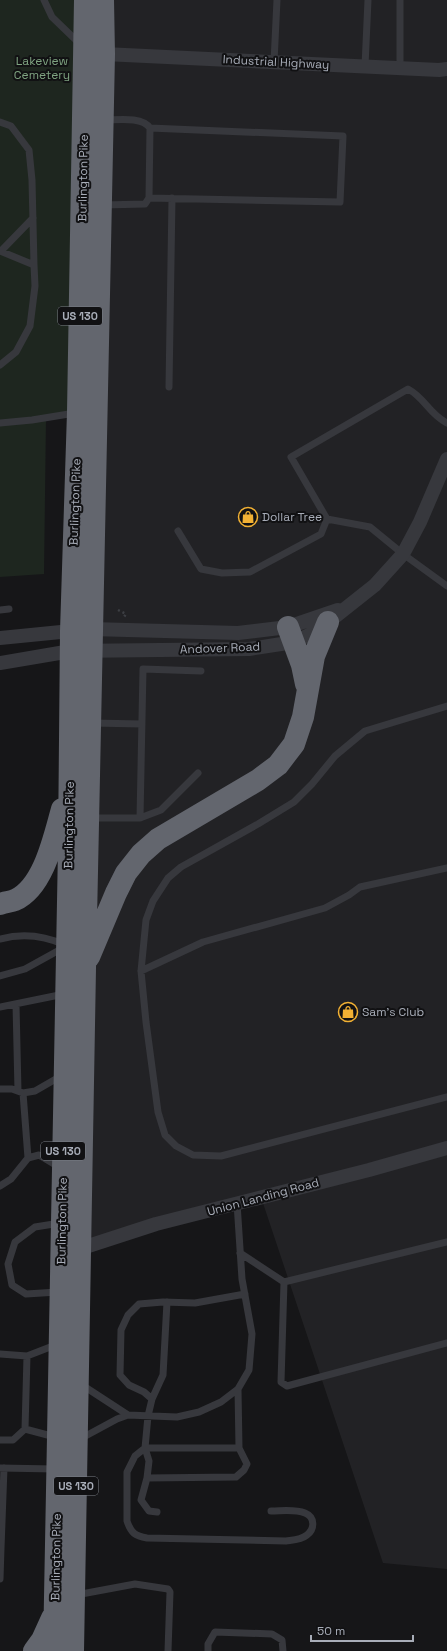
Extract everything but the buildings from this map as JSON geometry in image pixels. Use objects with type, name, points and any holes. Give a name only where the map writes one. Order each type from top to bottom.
[{"type":"highway","name":"Burlington Pike","points":[[73,1651],[74,1596],[67,1439],[60,1343],[60,1292],[70,785],[81,641],[101,205],[102,120],[94,52],[85,0]]},
{"type":"highway","name":"Burlington Pike","points":[[54,1651],[57,1469],[67,1439],[77,1382],[89,723],[81,641],[78,412],[94,52],[103,0]]},
{"type":"highway","points":[[84,968],[126,873],[141,854],[158,839],[258,780],[278,765],[294,744],[308,696],[314,656],[328,622]]},
{"type":"highway","points":[[291,635],[302,665],[308,696]]},
{"type":"highway","points":[[0,904],[16,899],[35,884],[46,862],[70,785]]},
{"type":"highway","points":[[34,1651],[42,1640],[54,1612]]},
{"type":"street","name":"Industrial Highway","points":[[94,52],[439,70],[447,69]]},
{"type":"street","points":[[344,608],[375,585],[403,554],[420,522],[447,459]]},
{"type":"street","name":"Andover Road","points":[[0,638],[250,649],[291,635],[317,631],[344,608]]},
{"type":"street","name":"Andover Road","points":[[0,663],[81,641],[238,633],[291,635],[312,618],[344,608]]},
{"type":"street","name":"Union Landing Road","points":[[79,1249],[156,1224],[368,1170],[447,1148]]},
{"type":"lane","points":[[44,0],[52,17],[94,52]]},
{"type":"lane","points":[[274,62],[277,0]]},
{"type":"lane","points":[[365,66],[368,0]]},
{"type":"lane","points":[[400,0],[400,68]]},
{"type":"lane","points":[[101,205],[145,204],[149,198],[150,128],[148,124],[142,122],[102,120]]},
{"type":"lane","points":[[0,122],[11,126],[29,150],[32,180],[34,265],[34,286],[30,326],[16,352],[0,365]]},
{"type":"lane","points":[[149,198],[340,202],[343,136],[150,128]]},
{"type":"lane","points":[[168,387],[172,198]]},
{"type":"lane","points":[[33,218],[0,251],[34,265]]},
{"type":"lane","points":[[447,423],[437,418],[416,393],[408,390],[291,457],[327,519],[370,527],[403,554],[447,586]]},
{"type":"lane","points":[[0,423],[32,420],[78,412]]},
{"type":"lane","points":[[178,531],[201,569],[222,573],[250,572],[321,534],[327,519]]},
{"type":"lane","points":[[0,610],[9,609]]},
{"type":"lane","points":[[140,818],[143,669],[201,671]]},
{"type":"lane","points":[[447,706],[365,731],[335,756],[312,784],[294,802],[258,824],[189,862],[168,878],[153,900],[146,920],[141,971],[158,1112],[165,1135],[176,1146],[193,1156],[221,1156],[447,1097]]},
{"type":"lane","points":[[89,723],[142,724]]},
{"type":"lane","points":[[88,818],[140,818],[161,810],[198,773]]},
{"type":"lane","points":[[141,971],[203,942],[326,908],[360,887],[447,868]]},
{"type":"lane","points":[[0,939],[15,935],[31,935],[53,940],[67,946]]},
{"type":"lane","points":[[0,976],[26,969],[67,946]]},
{"type":"lane","points":[[0,1007],[66,994]]},
{"type":"lane","points":[[16,1004],[21,1092],[28,1158]]},
{"type":"lane","points":[[0,1089],[35,1092],[65,1074]]},
{"type":"lane","points":[[0,1186],[11,1179],[28,1158],[39,1155],[63,1169]]},
{"type":"lane","points":[[25,1429],[67,1439],[128,1415],[177,1417],[199,1412],[221,1402],[238,1389],[249,1370],[252,1334],[242,1279],[237,1203]]},
{"type":"lane","points":[[60,1292],[26,1294],[12,1285],[8,1264],[16,1242],[35,1227],[62,1223]]},
{"type":"lane","points":[[240,1253],[284,1282],[447,1242]]},
{"type":"lane","points":[[284,1282],[281,1382],[287,1386],[447,1343]]},
{"type":"lane","points":[[152,1399],[144,1392],[129,1384],[120,1374],[121,1330],[128,1315],[140,1304],[167,1302],[194,1303],[245,1294]]},
{"type":"lane","points":[[157,1512],[149,1511],[141,1500],[147,1478],[149,1461],[145,1448],[148,1416],[152,1399],[163,1375],[167,1302]]},
{"type":"lane","points":[[0,1354],[27,1356],[60,1343]]},
{"type":"lane","points":[[0,1440],[13,1440],[25,1429],[27,1356]]},
{"type":"lane","points":[[77,1382],[128,1415]]},
{"type":"lane","points":[[147,1478],[236,1477],[244,1470],[247,1464],[239,1448],[238,1389]]},
{"type":"lane","points":[[239,1448],[145,1448],[135,1456],[127,1472],[127,1521],[129,1529],[134,1535],[147,1538],[286,1541],[297,1540],[307,1535],[312,1530],[313,1523],[311,1516],[306,1513],[294,1511],[271,1511]]},
{"type":"lane","points":[[0,1580],[2,1468],[57,1469]]},
{"type":"lane","points":[[74,1596],[135,1584],[168,1589],[170,1592],[168,1651]]},
{"type":"lane","points":[[208,1651],[208,1644],[215,1632],[272,1634],[282,1640],[283,1651]]},
{"type":"path","points":[[118,610],[127,613],[124,617]]},
{"type":"shaded area","points":[[103,0],[447,0],[447,1569],[383,1563],[261,1197],[79,1249]]},
{"type":"green space","name":"Lakeview Cemetery","points":[[0,0],[85,0],[78,412],[46,419],[44,574],[0,577]]},
{"type":"place","name":"Dollar Tree","points":[[248,517]]},
{"type":"place","name":"Sam's Club","points":[[348,1012]]}]
